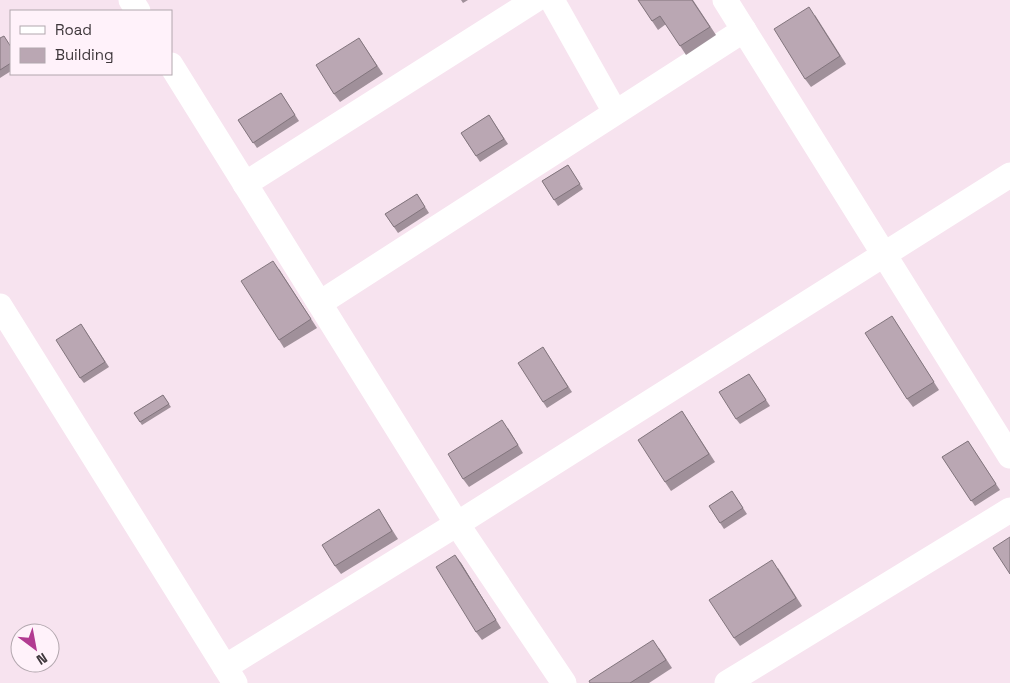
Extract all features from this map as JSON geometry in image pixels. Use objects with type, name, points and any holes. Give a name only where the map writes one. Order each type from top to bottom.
[{"type":"street","points":[[245,184],[535,0]]},
{"type":"street","points":[[552,0],[615,112]]},
{"type":"street","points":[[725,0],[1010,456]]},
{"type":"street","points":[[320,303],[744,30]]},
{"type":"street","points":[[172,67],[457,524],[564,683]]},
{"type":"street","points":[[0,306],[230,675],[457,524],[1010,175]]},
{"type":"street","points":[[727,683],[1010,510]]},
{"type":"building","points":[[638,0],[692,0],[710,27],[680,46],[660,16],[652,21]]},
{"type":"building","points":[[809,7],[840,56],[805,79],[774,29]]},
{"type":"building","points":[[4,36],[10,45],[10,64],[0,70],[0,38]]},
{"type":"building","points":[[359,38],[377,66],[334,94],[316,65]]},
{"type":"building","points":[[281,93],[295,115],[253,143],[238,120]]},
{"type":"building","points":[[489,115],[504,139],[476,156],[461,133]]},
{"type":"building","points":[[568,165],[580,184],[554,200],[542,181]]},
{"type":"building","points":[[417,194],[425,207],[394,227],[385,214]]},
{"type":"building","points":[[273,261],[311,319],[279,340],[241,281]]},
{"type":"building","points":[[892,316],[934,382],[907,399],[865,333]]},
{"type":"building","points":[[81,324],[105,362],[80,378],[56,340]]},
{"type":"building","points":[[543,347],[568,387],[543,402],[518,363]]},
{"type":"building","points":[[749,374],[766,400],[736,419],[719,392]]},
{"type":"building","points":[[163,395],[169,404],[140,422],[134,413]]},
{"type":"building","points":[[682,411],[709,454],[665,482],[638,440]]},
{"type":"building","points":[[502,420],[518,445],[463,479],[448,454]]},
{"type":"building","points":[[968,441],[996,484],[971,501],[942,457]]},
{"type":"building","points":[[732,491],[743,508],[720,523],[709,506]]},
{"type":"building","points":[[379,509],[392,531],[335,566],[322,545]]},
{"type":"building","points":[[1010,537],[1010,574],[993,548]]},
{"type":"building","points":[[455,555],[496,620],[476,632],[436,567]]},
{"type":"building","points":[[772,560],[796,598],[734,638],[709,600]]},
{"type":"building","points":[[653,640],[666,660],[630,683],[590,683],[589,681]]}]
